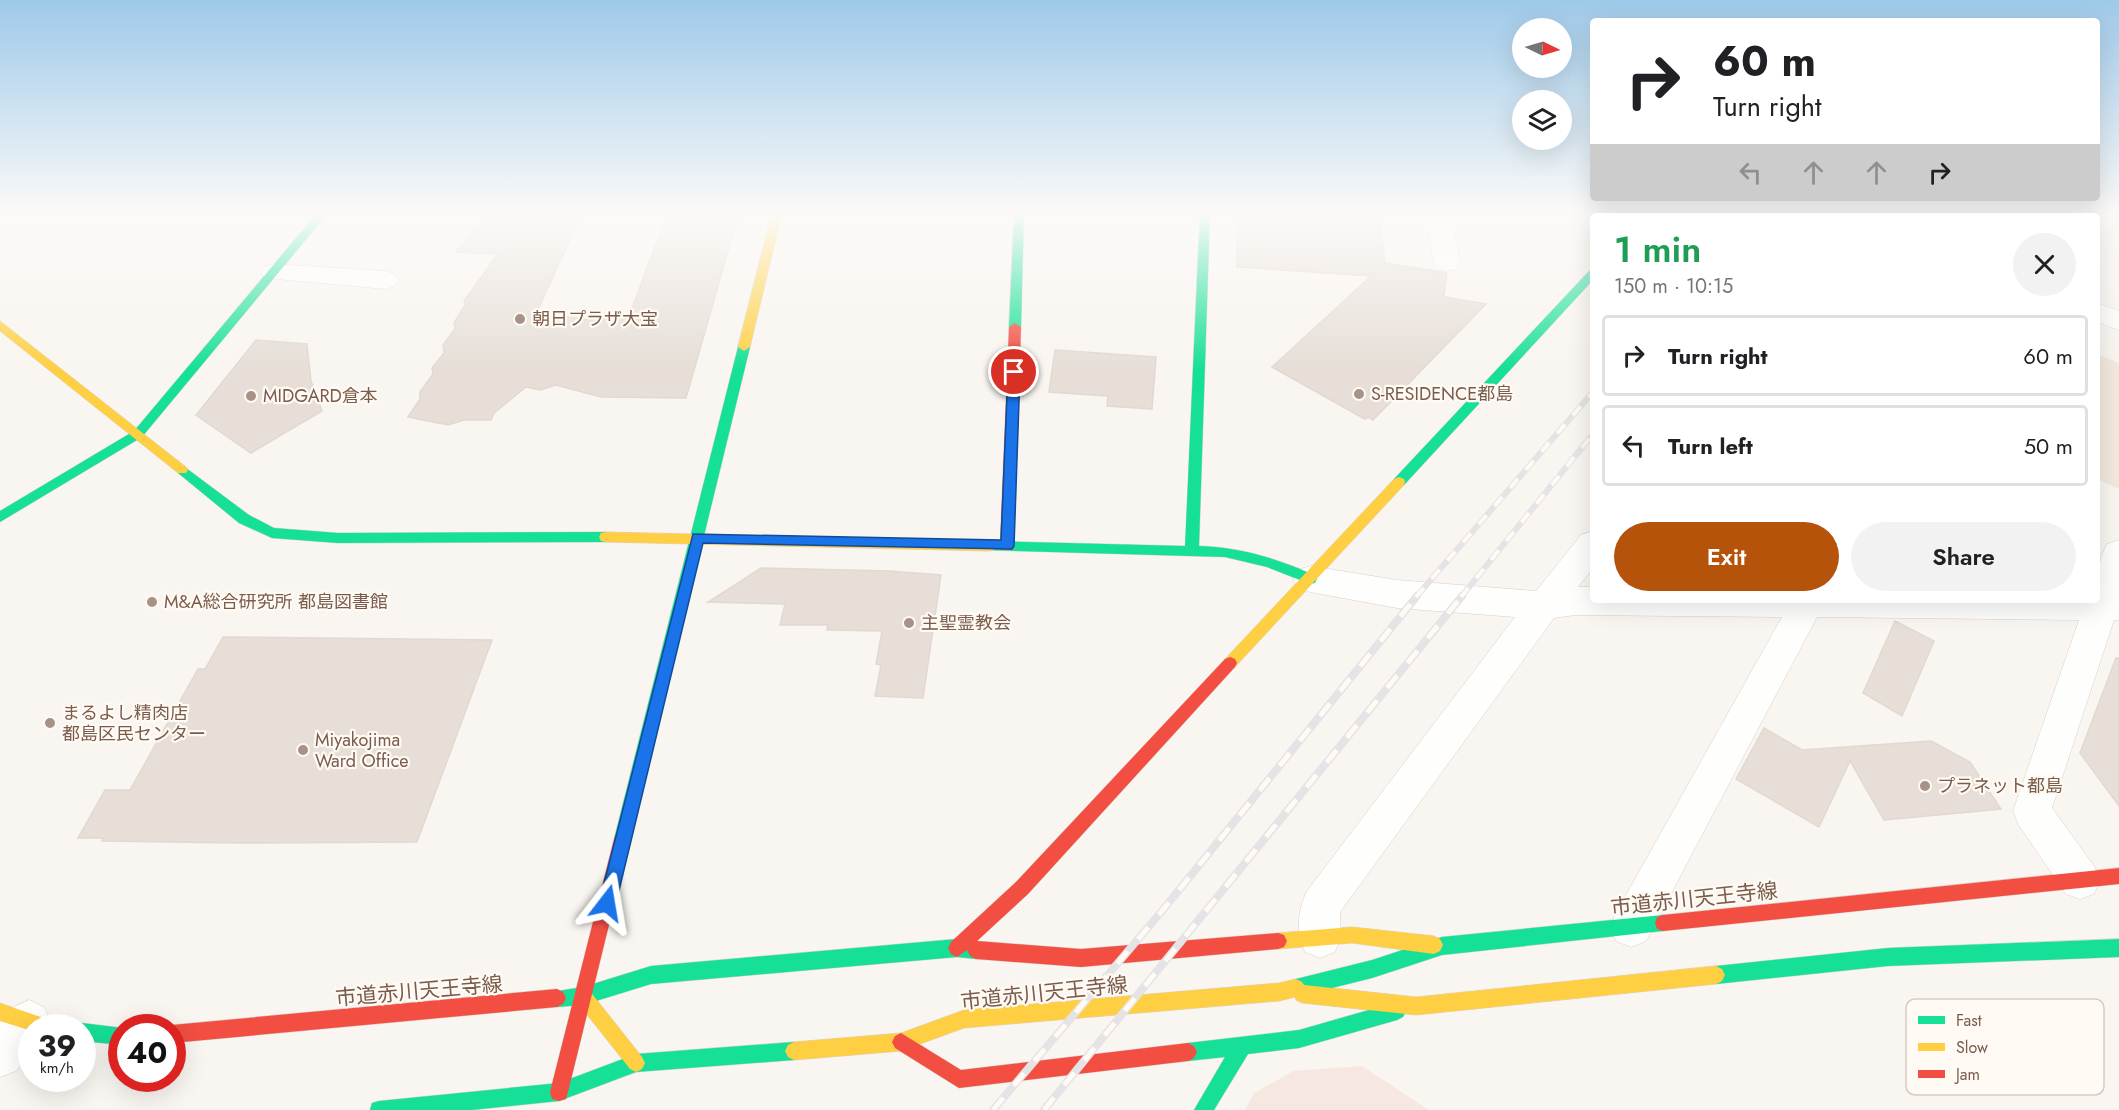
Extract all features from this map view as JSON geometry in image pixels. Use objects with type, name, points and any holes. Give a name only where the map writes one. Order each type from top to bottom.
[{"type":"street","points":[[0,517],[138,434],[280,265]]},
{"type":"street","points":[[556,1101],[764,265]]},
{"type":"street","points":[[1007,546],[1017,265]]},
{"type":"street","points":[[1192,551],[1203,265]]},
{"type":"street","points":[[274,272],[386,280]]},
{"type":"street","points":[[957,948],[1022,888],[1590,276]]},
{"type":"street","points":[[2100,313],[2119,321]]},
{"type":"street","points":[[0,325],[244,519],[264,530],[284,535],[338,538],[698,538],[1192,551],[1247,554],[1310,579],[1397,594],[1545,606],[1590,601]]},
{"type":"street","points":[[1320,937],[1318,917],[1320,905],[1514,644],[1590,548]]},
{"type":"street","points":[[2080,880],[2032,811],[2110,607],[2119,553]]},
{"type":"street","points":[[1631,927],[1807,603]]},
{"type":"street","points":[[1868,603],[2110,607]]},
{"type":"street","name":"市道赤川天王寺線","points":[[379,1110],[556,1101],[636,1063],[901,1042],[964,1020],[1279,992],[1372,969],[1442,946],[2119,876]]},
{"type":"street","name":"市道赤川天王寺線","points":[[186,1033],[583,996],[651,975],[957,948],[1081,958],[1352,935],[1442,946]]},
{"type":"street","name":"市道赤川天王寺線","points":[[1279,992],[1416,1006],[1888,957],[2119,948]]},
{"type":"street","points":[[583,996],[636,1063]]},
{"type":"street","points":[[901,1042],[959,1079],[1299,1039],[1416,1006]]},
{"type":"street","points":[[0,1055],[18,1031]]},
{"type":"street","points":[[1203,1110],[1243,1045]]},
{"type":"shaded area","points":[[2100,355],[2119,363],[2119,489],[2100,480]]},
{"type":"shaded area","points":[[1362,1066],[1429,1110],[1245,1110],[1254,1093],[1294,1071]]},
{"type":"building","name":"朝日プラザ大宝","points":[[490,265],[558,265],[537,312],[589,320],[629,317],[648,265],[724,265],[686,398],[601,397],[556,385],[540,390],[526,387],[494,413],[491,420],[464,420],[448,425],[408,417],[420,399],[420,392],[433,374],[432,368],[444,353],[443,345],[455,329],[454,323],[465,305],[464,301]]},
{"type":"building","points":[[1237,265],[1396,265],[1447,273],[1444,297],[1486,304],[1373,420],[1368,417],[1365,419],[1272,367],[1371,276],[1237,267]]},
{"type":"building","name":"MIDGARD倉本","points":[[256,340],[307,344],[311,381],[322,411],[251,453],[196,415]]},
{"type":"building","points":[[1055,350],[1156,357],[1152,409],[1107,406],[1108,396],[1049,392]]},
{"type":"building","points":[[761,568],[889,571],[941,575],[923,698],[875,696],[881,665],[876,664],[882,631],[827,630],[828,625],[780,625],[785,604],[708,602]]},
{"type":"building","points":[[1895,621],[1934,641],[1902,716],[1863,693]]},
{"type":"building","name":"Miyakojima Ward Office","points":[[223,637],[492,640],[417,842],[241,843],[102,841],[104,838],[78,838],[105,790],[130,790],[198,669],[205,669]]},
{"type":"building","points":[[2116,658],[2119,658],[2119,806],[2080,753]]},
{"type":"building","points":[[1764,728],[1802,750],[1931,741],[1970,762],[2001,809],[1884,820],[1850,761],[1819,827],[1736,779]]},
{"type":"railway","points":[[1416,597],[1590,395]]},
{"type":"railway","points":[[1461,597],[1590,438]]},
{"type":"railway","points":[[993,1110],[1162,911],[1417,596]]},
{"type":"railway","points":[[1044,1110],[1462,596]]},
{"type":"traffic: fast","points":[[0,517],[138,434],[280,265]]},
{"type":"traffic: fast","points":[[1015,327],[1017,265]]},
{"type":"traffic: fast","points":[[1192,551],[1203,265]]},
{"type":"traffic: fast","points":[[1399,482],[1590,276]]},
{"type":"traffic: fast","points":[[622,839],[744,347]]},
{"type":"traffic: fast","points":[[182,470],[244,519],[272,533],[338,538],[606,537]]},
{"type":"traffic: fast","points":[[989,546],[1225,552],[1269,562],[1310,579]]},
{"type":"traffic: fast","points":[[1296,988],[1372,969],[1442,946],[1663,923]]},
{"type":"traffic: fast","points":[[557,998],[583,996],[651,975],[957,948],[976,950]]},
{"type":"traffic: fast","points":[[1716,975],[1888,957],[2119,948]]},
{"type":"traffic: fast","points":[[1188,1052],[1299,1039],[1397,1011]]},
{"type":"traffic: fast","points":[[96,1033],[108,1035]]},
{"type":"traffic: fast","points":[[1203,1110],[1243,1045]]},
{"type":"traffic: fast","points":[[379,1110],[559,1092],[636,1063],[794,1051]]},
{"type":"traffic: slow","points":[[744,347],[764,265]]},
{"type":"traffic: slow","points":[[0,325],[182,470]]},
{"type":"traffic: slow","points":[[1230,663],[1399,482]]},
{"type":"traffic: slow","points":[[606,537],[989,546]]},
{"type":"traffic: slow","points":[[1278,941],[1352,935],[1434,945]]},
{"type":"traffic: slow","points":[[1302,994],[1416,1006],[1716,975]]},
{"type":"traffic: slow","points":[[794,1051],[901,1042],[964,1019],[1279,992],[1296,988]]},
{"type":"traffic: slow","points":[[583,996],[636,1063]]},
{"type":"traffic: slow","points":[[0,1012],[18,1018]]},
{"type":"traffic: jam","points":[[1007,546],[1015,327]]},
{"type":"traffic: jam","points":[[957,948],[1022,888],[1230,663]]},
{"type":"traffic: jam","points":[[559,1092],[622,839]]},
{"type":"traffic: jam","points":[[1663,923],[2119,876]]},
{"type":"traffic: jam","points":[[976,950],[1081,958],[1278,941]]},
{"type":"traffic: jam","points":[[186,1033],[557,998]]},
{"type":"traffic: jam","points":[[901,1042],[959,1079],[1188,1052]]},
{"type":"place","name":"朝日プラザ大宝","points":[[520,319]]},
{"type":"place","name":"S-RESIDENCE都島","points":[[1359,394]]},
{"type":"place","name":"MIDGARD倉本","points":[[251,396]]},
{"type":"place","name":"M&A総合研究所 都島図書館","points":[[152,602]]},
{"type":"place","name":"主聖霊教会","points":[[909,623]]},
{"type":"place","name":"まるよし精肉店 都島区民センター","points":[[50,723]]},
{"type":"place","name":"Miyakojima Ward Office","points":[[303,750]]},
{"type":"place","name":"プラネット都島","points":[[1925,786]]},
{"type":"route","points":[[607,903],[698,538],[1007,546],[1014,372]]}]
